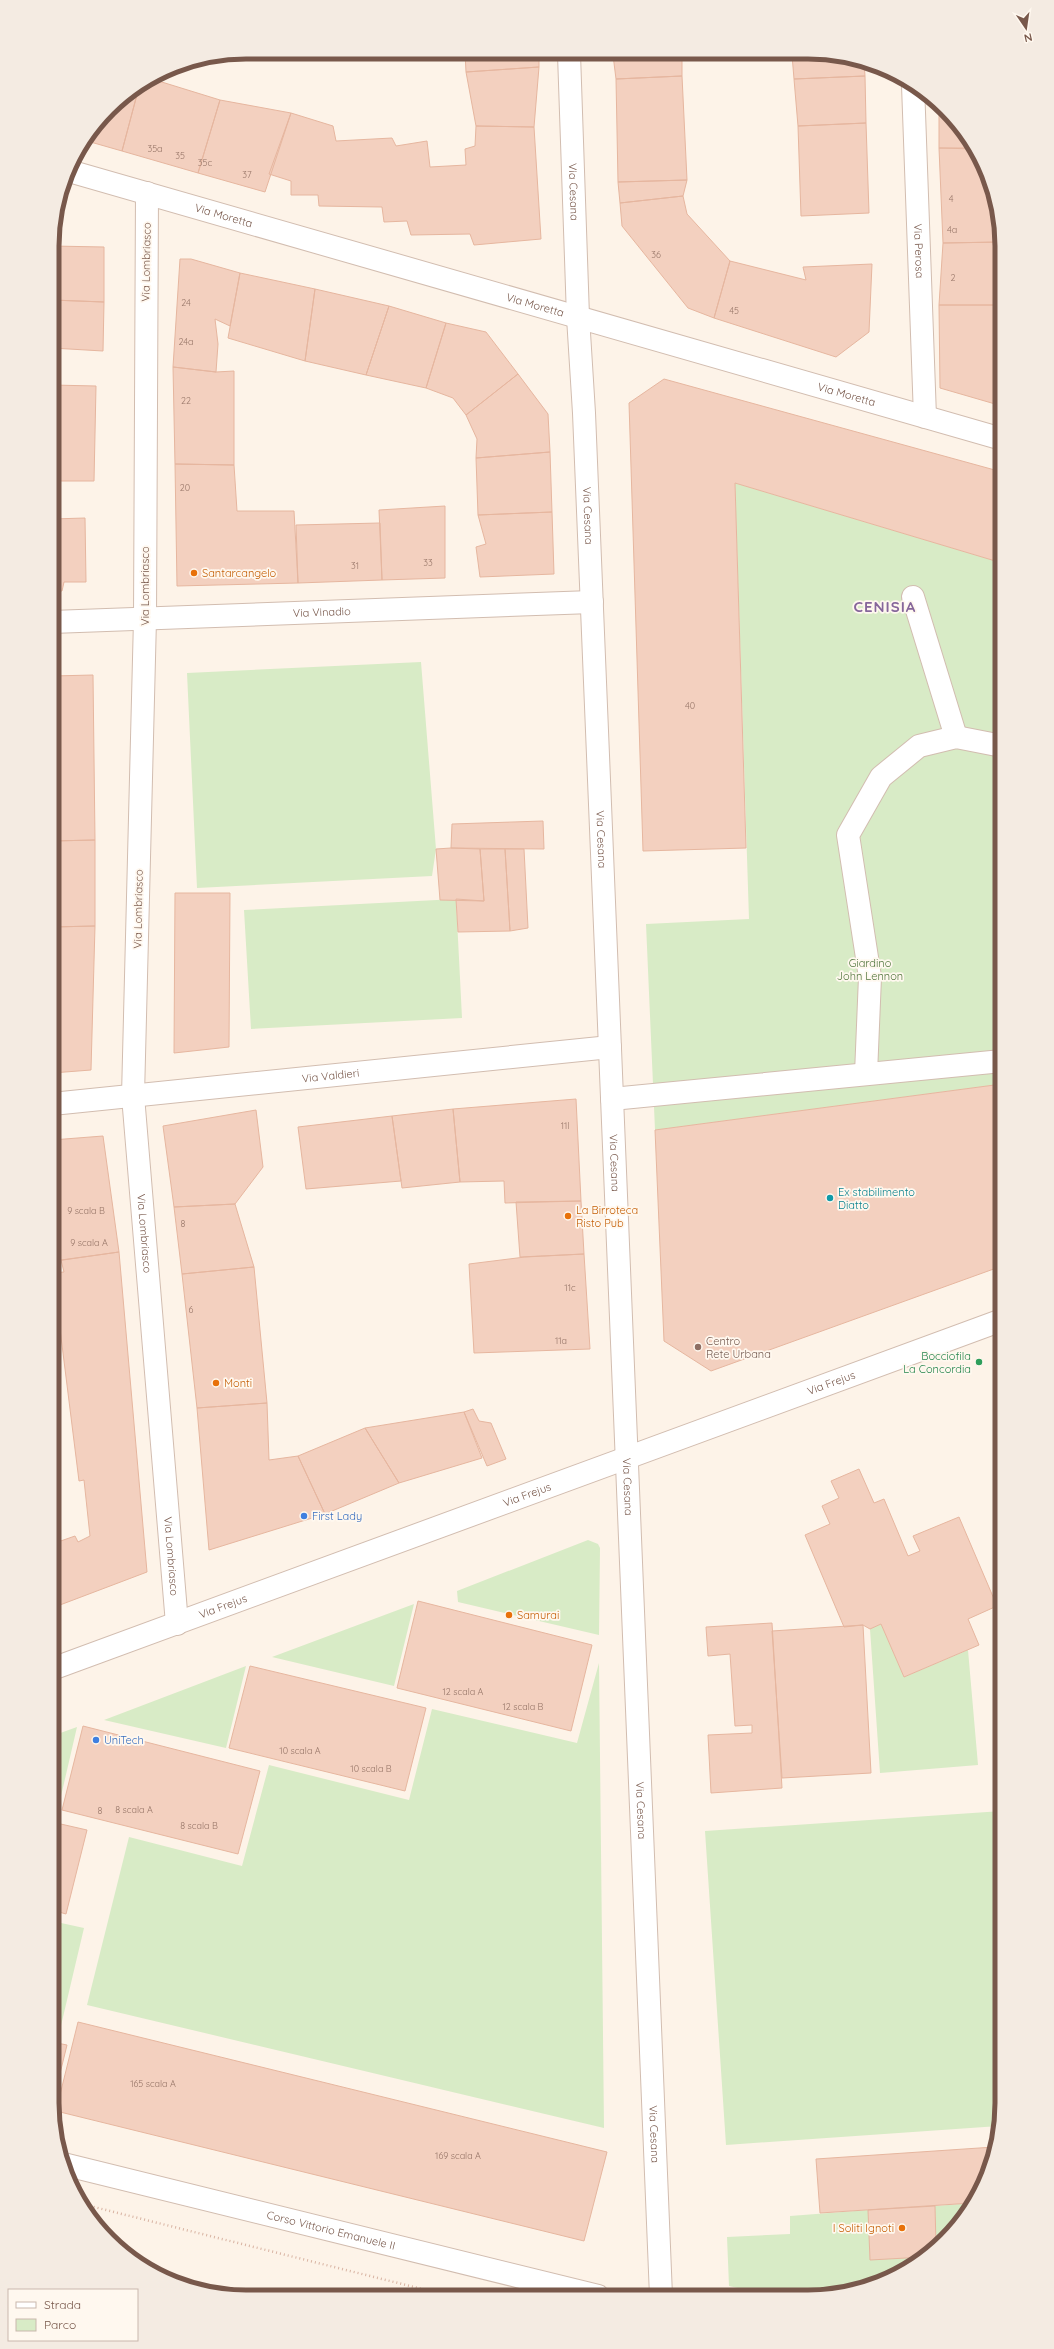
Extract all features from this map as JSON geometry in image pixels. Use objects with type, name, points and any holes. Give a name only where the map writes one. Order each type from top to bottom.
[{"type":"street","name":"Via Cesana","points":[[569,59],[578,318],[584,412],[592,602],[661,2290]]},
{"type":"street","name":"Via Perosa","points":[[914,93],[926,417]]},
{"type":"street","name":"Via Moretta","points":[[74,172],[995,437]]},
{"type":"street","name":"Via Lombriasco","points":[[147,194],[145,619],[133,1096],[177,1624]]},
{"type":"street","points":[[913,597],[956,737]]},
{"type":"street","name":"Via Vinadio","points":[[59,622],[592,602]]},
{"type":"street","points":[[866,1074],[870,977],[848,835],[881,777],[919,746],[956,737],[995,745]]},
{"type":"street","name":"Via Valdieri","points":[[59,1103],[610,1047]]},
{"type":"street","points":[[612,1099],[995,1062]]},
{"type":"street","name":"Via Frejus","points":[[59,1667],[995,1323]]},
{"type":"street","name":"Corso Vittorio Emanuele II","points":[[70,2166],[574,2290]]},
{"type":"path","points":[[90,2206],[426,2290]]},
{"type":"green space","name":"Giardino John Lennon","points":[[735,483],[995,561],[995,1085],[655,1130],[646,924],[749,919]]},
{"type":"green space","points":[[421,662],[436,849],[432,876],[197,888],[187,673]]},
{"type":"green space","points":[[456,899],[462,1018],[251,1029],[244,910]]},
{"type":"green space","points":[[588,1540],[598,1544],[600,1548],[599,1635],[458,1602],[457,1591]]},
{"type":"green space","points":[[414,1604],[394,1686],[272,1657]]},
{"type":"green space","points":[[881,1624],[904,1677],[968,1650],[978,1765],[880,1773],[870,1629]]},
{"type":"green space","points":[[599,1663],[604,2128],[87,2005],[129,1837],[242,1866],[269,1765],[409,1800],[432,1709],[577,1743]]},
{"type":"green space","points":[[246,1666],[226,1748],[104,1720]]},
{"type":"green space","points":[[77,1727],[59,1805],[59,1733]]},
{"type":"green space","points":[[995,1811],[995,2115],[993,2126],[726,2145],[705,1831]]},
{"type":"green space","points":[[59,1923],[84,1928],[59,2034]]},
{"type":"green space","points":[[965,2204],[949,2226],[936,2239],[935,2206]]},
{"type":"green space","points":[[868,2210],[870,2259],[913,2257],[891,2271],[868,2280],[856,2284],[820,2290],[746,2290],[729,2286],[727,2237],[790,2234],[790,2216]]},
{"type":"building","points":[[465,59],[539,59],[539,67],[466,72]]},
{"type":"building","points":[[614,59],[682,59],[682,76],[616,79]]},
{"type":"building","points":[[792,59],[820,59],[864,68],[865,76],[794,79]]},
{"type":"building","points":[[539,67],[534,127],[476,126],[466,72]]},
{"type":"building","points":[[682,76],[687,180],[618,182],[616,79]]},
{"type":"building","points":[[865,76],[866,123],[798,126],[794,79]]},
{"type":"building","points":[[158,81],[220,100],[198,173],[122,151],[137,94]]},
{"type":"building","points":[[137,94],[122,151],[91,142],[105,123],[123,105]]},
{"type":"building","points":[[220,100],[291,113],[265,192],[198,173]]},
{"type":"building","points":[[291,113],[333,126],[336,141],[392,138],[396,146],[427,141],[430,167],[466,165],[465,149],[475,146],[476,126],[534,127],[541,239],[474,245],[470,234],[411,235],[407,221],[384,222],[382,207],[319,206],[318,195],[291,195],[291,181],[269,174]]},
{"type":"building","points":[[939,113],[949,123],[967,148],[939,148]]},
{"type":"building","points":[[866,123],[869,213],[801,216],[798,126]]},
{"type":"building","points":[[939,148],[967,149],[976,163],[989,198],[995,242],[943,243]]},
{"type":"building","points":[[687,180],[683,196],[620,203],[618,182]]},
{"type":"building","points":[[683,196],[687,214],[730,261],[714,318],[688,308],[622,226],[620,203]]},
{"type":"building","points":[[995,242],[995,305],[939,305],[943,243]]},
{"type":"building","points":[[59,246],[104,247],[104,302],[59,300]]},
{"type":"building","points":[[180,259],[191,259],[240,273],[230,326],[215,319],[218,344],[216,372],[173,367]]},
{"type":"building","points":[[730,261],[806,280],[803,267],[872,264],[869,332],[836,357],[714,318]]},
{"type":"building","points":[[240,273],[315,289],[305,361],[228,338]]},
{"type":"building","points":[[315,289],[389,306],[366,375],[305,361]]},
{"type":"building","points":[[59,300],[104,302],[103,351],[59,348]]},
{"type":"building","points":[[939,305],[995,305],[995,404],[940,388]]},
{"type":"building","points":[[389,306],[446,323],[426,388],[366,375]]},
{"type":"building","points":[[446,323],[486,332],[518,374],[466,415],[453,398],[426,388]]},
{"type":"building","points":[[173,367],[216,372],[234,371],[234,465],[175,464]]},
{"type":"building","points":[[518,374],[548,414],[550,452],[476,458],[477,439],[466,415]]},
{"type":"building","points":[[664,379],[995,470],[995,561],[735,483],[746,848],[643,851],[629,403]]},
{"type":"building","points":[[59,385],[96,386],[94,481],[59,481]]},
{"type":"building","points":[[550,452],[552,512],[478,515],[476,458]]},
{"type":"building","points":[[175,464],[234,465],[237,511],[294,511],[298,583],[177,586]]},
{"type":"building","points":[[445,506],[445,578],[382,580],[379,510]]},
{"type":"building","points":[[552,512],[554,574],[480,577],[476,547],[486,544],[478,515]]},
{"type":"building","points":[[85,518],[86,582],[64,582],[62,591],[59,591],[59,519]]},
{"type":"building","points":[[380,523],[382,580],[298,583],[296,525]]},
{"type":"building","points":[[93,675],[95,840],[59,841],[59,676]]},
{"type":"building","points":[[543,821],[544,849],[451,848],[452,824]]},
{"type":"building","points":[[95,840],[95,926],[59,927],[59,841]]},
{"type":"building","points":[[436,849],[480,849],[484,901],[440,900]]},
{"type":"building","points":[[480,849],[505,849],[510,931],[458,932],[456,899],[484,901]]},
{"type":"building","points":[[505,849],[524,849],[528,928],[510,931]]},
{"type":"building","points":[[175,893],[230,893],[229,1047],[174,1053]]},
{"type":"building","points":[[95,926],[91,1070],[59,1072],[59,927]]},
{"type":"building","name":"Ex stabilimento Diatto","points":[[995,1085],[995,1269],[711,1371],[664,1341],[655,1130]]},
{"type":"building","points":[[576,1099],[581,1201],[505,1203],[504,1181],[460,1182],[453,1109]]},
{"type":"building","points":[[453,1109],[460,1182],[402,1188],[392,1116]]},
{"type":"building","points":[[256,1110],[263,1167],[235,1204],[174,1207],[163,1126]]},
{"type":"building","points":[[392,1116],[401,1181],[306,1189],[298,1127]]},
{"type":"building","points":[[103,1136],[119,1252],[59,1261],[59,1139]]},
{"type":"building","points":[[581,1201],[584,1254],[520,1257],[516,1202]]},
{"type":"building","points":[[235,1204],[254,1267],[182,1274],[174,1207]]},
{"type":"building","points":[[119,1252],[147,1572],[59,1605],[59,1542],[75,1536],[78,1542],[90,1536],[84,1480],[79,1481],[59,1321],[59,1272],[64,1272],[61,1260]]},
{"type":"building","points":[[584,1254],[590,1349],[474,1353],[469,1264],[525,1257]]},
{"type":"building","points":[[254,1267],[267,1403],[197,1408],[182,1274]]},
{"type":"building","points":[[267,1403],[269,1460],[298,1456],[325,1514],[209,1550],[197,1408]]},
{"type":"building","points":[[473,1409],[479,1421],[491,1423],[506,1459],[487,1466],[464,1412]]},
{"type":"building","points":[[464,1412],[482,1458],[399,1483],[365,1428]]},
{"type":"building","points":[[365,1428],[399,1483],[325,1514],[298,1456]]},
{"type":"building","points":[[859,1469],[874,1503],[884,1499],[908,1556],[920,1551],[913,1536],[959,1517],[995,1601],[995,1607],[968,1619],[979,1645],[904,1677],[881,1624],[870,1629],[863,1625],[844,1627],[805,1535],[830,1524],[822,1506],[839,1498],[831,1481]]},
{"type":"building","points":[[418,1601],[592,1645],[571,1731],[397,1688]]},
{"type":"building","points":[[772,1623],[782,1788],[711,1793],[708,1735],[752,1733],[752,1725],[735,1726],[730,1654],[708,1656],[706,1627]]},
{"type":"building","points":[[863,1625],[871,1773],[782,1778],[772,1631]]},
{"type":"building","points":[[250,1666],[426,1708],[405,1791],[229,1748]]},
{"type":"building","points":[[83,1726],[260,1771],[238,1854],[62,1810]]},
{"type":"building","points":[[59,1824],[87,1830],[66,1914],[59,1912]]},
{"type":"building","points":[[78,2022],[607,2152],[584,2241],[59,2112],[59,2099]]},
{"type":"building","points":[[59,2043],[67,2045],[59,2078]]},
{"type":"building","points":[[990,2147],[976,2186],[965,2203],[820,2213],[816,2159]]},
{"type":"building","name":"I Soliti Ignoti","points":[[935,2206],[936,2239],[913,2258],[870,2260],[868,2210]]},
{"type":"place","name":"Santarcangelo","points":[[194,573]]},
{"type":"place","name":"Ex stabilimento Diatto","points":[[830,1198]]},
{"type":"place","name":"La Birroteca Risto Pub","points":[[568,1216]]},
{"type":"place","name":"Centro Rete Urbana","points":[[698,1347]]},
{"type":"place","name":"Bocciofila La Concordia","points":[[979,1362]]},
{"type":"place","name":"Monti","points":[[216,1383]]},
{"type":"place","name":"First Lady","points":[[304,1516]]},
{"type":"place","name":"Samurai","points":[[509,1615]]},
{"type":"place","name":"UniTech","points":[[96,1740]]},
{"type":"place","name":"I Soliti Ignoti","points":[[902,2228]]},
{"type":"district","name":"CENISIA","points":[[885,606]]}]
